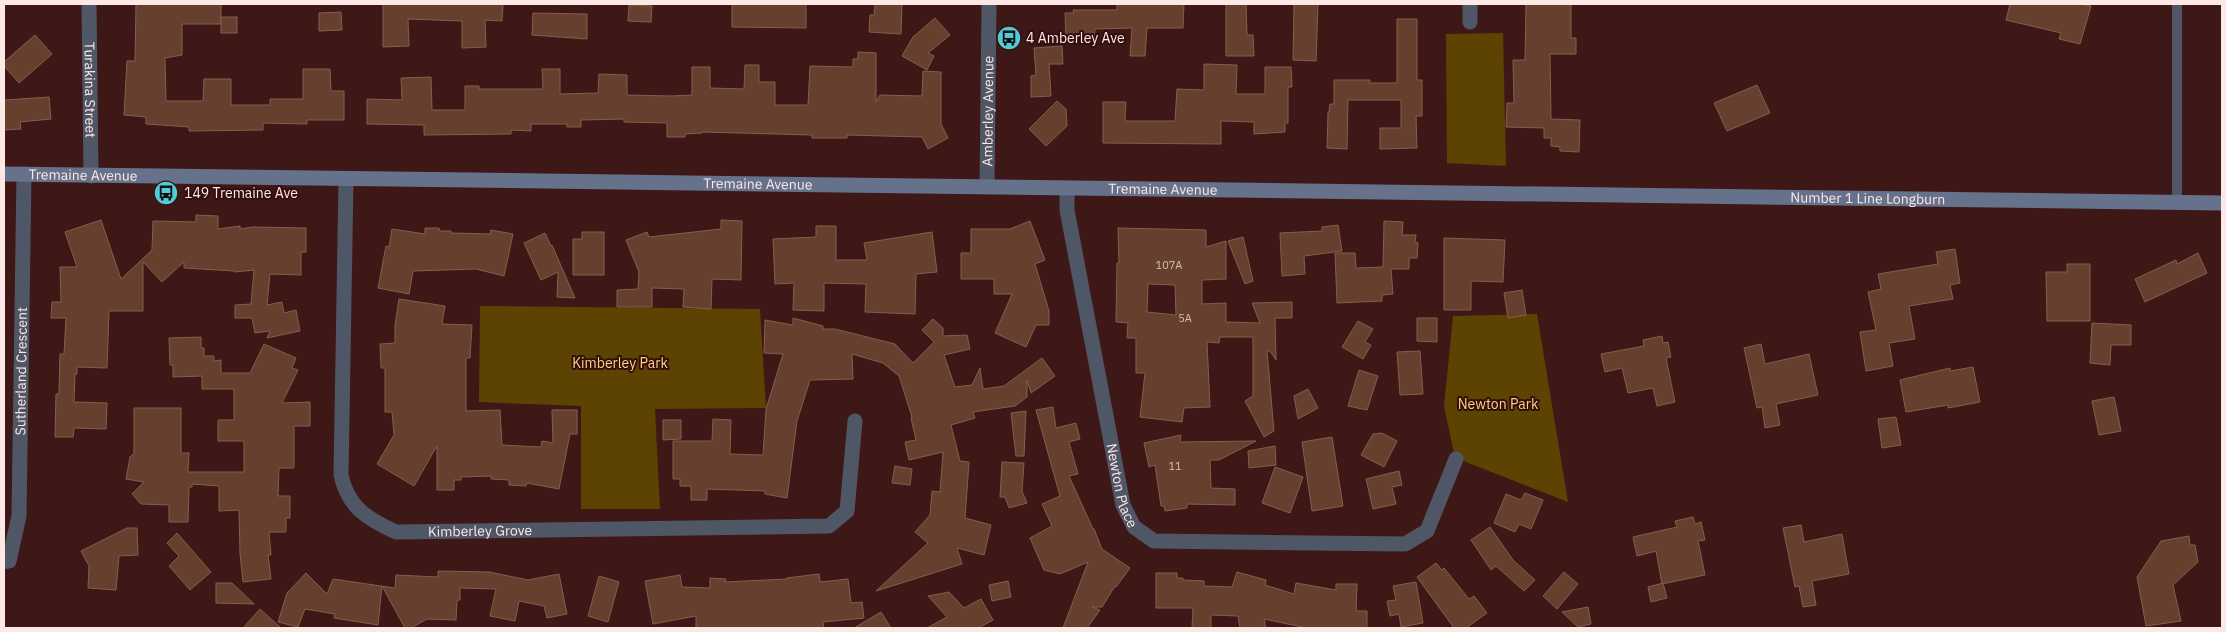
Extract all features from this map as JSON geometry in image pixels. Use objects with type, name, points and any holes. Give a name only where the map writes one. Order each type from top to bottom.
[{"type":"main road","name":"Tremaine Avenue","points":[[4,174],[346,180],[1513,193]]},
{"type":"main road","name":"Number 1 Line Longburn","points":[[1513,193],[2222,203]]},
{"type":"street","name":"Turakina Street","points":[[89,4],[91,176]]},
{"type":"street","name":"Amberley Avenue","points":[[987,187],[989,4]]},
{"type":"street","points":[[1470,4],[1470,22]]},
{"type":"street","name":"Sutherland Crescent","points":[[4,562],[9,561],[20,516],[24,174]]},
{"type":"street","name":"Kimberley Grove","points":[[346,180],[341,475],[344,490],[357,508],[373,521],[396,532],[829,526],[848,512],[855,421]]},
{"type":"street","name":"Newton Place","points":[[1067,189],[1067,210],[1124,505],[1134,527],[1154,541],[1405,544],[1427,531],[1456,459]]},
{"type":"lane","points":[[2177,4],[2177,202]]},
{"type":"green space","points":[[1503,33],[1506,166],[1447,163],[1446,34]]},
{"type":"green space","name":"Kimberley Park","points":[[480,306],[760,309],[766,408],[655,409],[660,509],[581,509],[581,406],[479,402]]},
{"type":"green space","name":"Newton Park","points":[[1537,314],[1568,502],[1466,462],[1454,453],[1444,406],[1453,316]]},
{"type":"building","points":[[136,4],[221,4],[221,24],[182,24],[182,55],[165,58],[166,101],[203,101],[204,79],[231,79],[231,105],[270,105],[270,99],[303,99],[303,69],[330,69],[331,91],[344,91],[344,120],[307,120],[307,124],[263,123],[263,130],[189,131],[189,127],[146,124],[146,117],[124,115],[127,61],[135,61]]},
{"type":"building","points":[[383,4],[503,4],[502,21],[485,20],[486,47],[462,48],[462,21],[408,19],[409,46],[383,47]]},
{"type":"building","points":[[732,4],[806,4],[806,28],[732,27]]},
{"type":"building","points":[[875,4],[902,4],[901,34],[869,32],[870,15],[874,15]]},
{"type":"building","points":[[1117,4],[1184,4],[1183,28],[1147,28],[1145,56],[1130,56],[1132,28],[1095,29],[1094,37],[1066,37],[1065,13],[1074,13],[1073,10],[1117,10]]},
{"type":"building","points":[[1226,4],[1246,4],[1247,35],[1253,35],[1254,56],[1226,56]]},
{"type":"building","points":[[1294,4],[1318,4],[1316,61],[1293,60]]},
{"type":"building","points":[[1526,4],[1571,4],[1571,38],[1576,38],[1576,54],[1550,54],[1551,119],[1580,120],[1579,152],[1560,151],[1560,147],[1551,146],[1551,138],[1544,138],[1544,128],[1506,127],[1507,103],[1514,103],[1513,60],[1525,60]]},
{"type":"building","points":[[2010,4],[2081,4],[2091,6],[2080,44],[2059,39],[2061,33],[2006,20]]},
{"type":"building","points":[[629,5],[652,6],[651,22],[628,21]]},
{"type":"building","points":[[341,12],[342,30],[319,31],[319,13]]},
{"type":"building","points":[[533,13],[587,14],[587,39],[532,35]]},
{"type":"building","points":[[221,17],[237,17],[237,33],[221,33]]},
{"type":"building","points":[[935,18],[950,35],[928,53],[934,56],[927,70],[902,56],[913,37]]},
{"type":"building","points":[[1397,19],[1417,19],[1417,80],[1422,80],[1422,116],[1416,116],[1417,148],[1380,149],[1380,128],[1401,128],[1401,100],[1348,100],[1347,149],[1327,148],[1328,112],[1330,104],[1334,104],[1334,80],[1370,80],[1369,83],[1397,83]]},
{"type":"building","points":[[35,35],[52,54],[19,83],[4,66],[4,62]]},
{"type":"building","points":[[1062,46],[1063,64],[1049,64],[1051,96],[1031,97],[1031,76],[1036,75],[1034,48]]},
{"type":"building","points":[[858,52],[876,53],[876,102],[880,95],[922,96],[923,71],[941,72],[941,124],[948,138],[928,149],[922,137],[847,135],[847,138],[812,138],[812,135],[702,132],[685,134],[685,137],[667,137],[667,123],[624,122],[624,119],[581,120],[581,127],[567,127],[567,124],[531,124],[531,131],[511,130],[511,134],[424,135],[424,125],[367,124],[367,99],[402,100],[401,78],[431,77],[432,110],[465,110],[465,86],[479,86],[479,89],[543,89],[542,69],[560,69],[560,94],[598,93],[599,74],[627,75],[627,95],[671,96],[692,95],[692,67],[710,67],[710,88],[744,89],[745,65],[759,65],[759,82],[775,82],[775,105],[808,105],[810,66],[853,67],[853,59],[858,59]]},
{"type":"building","points":[[1204,64],[1237,65],[1236,94],[1265,94],[1265,67],[1291,67],[1292,87],[1288,87],[1288,123],[1285,123],[1285,132],[1254,134],[1254,122],[1221,121],[1221,144],[1103,143],[1103,102],[1126,102],[1125,121],[1175,121],[1177,89],[1204,90]]},
{"type":"building","points":[[1757,85],[1770,113],[1727,131],[1714,103]]},
{"type":"building","points":[[49,97],[51,119],[20,122],[21,129],[4,130],[4,100]]},
{"type":"building","points":[[1057,101],[1066,109],[1067,126],[1046,146],[1029,129]]},
{"type":"building","points":[[196,215],[218,216],[218,229],[240,226],[240,229],[253,227],[306,228],[306,252],[301,252],[301,275],[270,274],[267,305],[282,302],[284,313],[296,310],[300,331],[267,338],[270,331],[255,333],[252,318],[235,318],[235,305],[251,304],[254,270],[235,272],[184,268],[184,262],[162,282],[143,262],[143,311],[109,311],[107,368],[77,367],[77,374],[75,374],[74,402],[107,403],[106,429],[74,428],[73,437],[55,437],[56,394],[59,394],[60,354],[64,354],[66,318],[51,318],[52,302],[61,302],[60,267],[77,267],[65,232],[101,220],[121,279],[152,250],[153,221],[196,222]]},
{"type":"building","points":[[721,220],[742,221],[741,280],[712,279],[711,309],[683,307],[684,289],[652,288],[652,307],[617,307],[617,290],[638,289],[639,272],[626,240],[647,232],[649,237],[721,229]]},
{"type":"building","points":[[1030,221],[1045,260],[1035,264],[1049,311],[1049,325],[1036,325],[1026,347],[995,333],[1012,294],[994,294],[994,279],[961,279],[961,253],[971,253],[971,229],[1010,229]]},
{"type":"building","points":[[1384,221],[1403,222],[1402,235],[1416,235],[1415,242],[1418,243],[1417,258],[1409,258],[1409,269],[1391,269],[1393,294],[1382,295],[1382,301],[1337,303],[1335,253],[1355,253],[1356,268],[1383,267]]},
{"type":"building","points":[[1338,225],[1342,251],[1304,256],[1305,274],[1282,276],[1280,233],[1322,231],[1322,227]]},
{"type":"building","points":[[816,226],[836,226],[836,260],[867,260],[864,243],[932,232],[937,272],[916,274],[915,314],[865,312],[866,284],[824,283],[824,311],[793,310],[794,283],[775,284],[773,239],[816,237]]},
{"type":"building","points":[[425,228],[439,228],[440,231],[451,231],[451,233],[490,234],[491,230],[513,234],[504,276],[476,269],[413,271],[409,294],[378,288],[386,246],[389,247],[392,229],[425,234]]},
{"type":"building","points":[[1118,228],[1206,230],[1206,247],[1226,241],[1226,279],[1202,280],[1202,304],[1226,303],[1226,322],[1260,323],[1252,303],[1292,302],[1292,318],[1275,318],[1276,360],[1270,351],[1267,351],[1274,431],[1264,437],[1245,401],[1253,396],[1253,337],[1220,337],[1219,343],[1207,342],[1210,407],[1184,408],[1182,422],[1140,417],[1145,373],[1136,373],[1136,338],[1127,338],[1128,323],[1116,322],[1117,263],[1119,263]],"holes":[[[1148,284],[1175,285],[1176,315],[1147,312]]]},
{"type":"building","points":[[582,232],[604,232],[604,275],[573,275],[573,239],[582,239]]},
{"type":"building","points":[[545,233],[575,298],[557,297],[558,272],[541,280],[524,243]]},
{"type":"building","points":[[1243,237],[1253,281],[1245,284],[1228,241]]},
{"type":"building","points":[[1444,238],[1505,240],[1503,282],[1471,281],[1471,310],[1444,310]]},
{"type":"building","points":[[1955,249],[1960,283],[1950,285],[1953,299],[1909,306],[1915,339],[1889,343],[1893,366],[1866,371],[1860,332],[1876,330],[1868,292],[1881,289],[1878,274],[1938,264],[1936,252]]},
{"type":"building","points":[[2198,253],[2207,273],[2145,302],[2135,279],[2176,260],[2177,264]]},
{"type":"building","points":[[2067,264],[2090,264],[2090,321],[2047,321],[2046,272],[2067,272]]},
{"type":"building","points":[[1522,290],[1526,315],[1508,318],[1504,293]]},
{"type":"building","points":[[399,299],[445,306],[442,324],[472,325],[470,358],[466,358],[466,411],[500,410],[502,445],[541,447],[542,441],[553,443],[552,410],[577,410],[577,434],[570,434],[559,489],[527,483],[526,486],[509,485],[509,480],[491,479],[491,476],[461,477],[461,480],[454,480],[454,490],[437,490],[437,446],[414,486],[377,464],[394,435],[392,412],[385,412],[385,368],[381,368],[380,344],[395,343],[395,325]]},
{"type":"building","points":[[793,318],[823,326],[823,329],[835,329],[895,344],[913,363],[934,342],[922,330],[933,319],[943,328],[943,336],[967,335],[970,349],[944,355],[955,387],[972,385],[980,368],[983,389],[1004,386],[1042,358],[1055,376],[1031,393],[1027,380],[1027,397],[1015,406],[973,412],[975,418],[951,425],[960,461],[969,462],[965,518],[991,525],[984,555],[957,548],[962,564],[876,591],[928,543],[915,532],[930,515],[932,491],[940,492],[943,452],[909,460],[905,442],[916,440],[912,417],[899,376],[883,363],[852,354],[853,379],[810,380],[797,421],[787,498],[765,494],[765,491],[707,489],[707,500],[691,500],[691,486],[680,486],[680,479],[673,479],[673,441],[712,441],[713,419],[731,420],[730,454],[763,455],[766,409],[783,354],[764,353],[765,320],[793,325]]},
{"type":"building","points":[[1417,318],[1437,318],[1437,342],[1417,341]]},
{"type":"building","points":[[1358,321],[1373,329],[1365,342],[1371,345],[1363,359],[1342,347]]},
{"type":"building","points":[[2092,323],[2131,325],[2131,345],[2111,345],[2110,365],[2090,363]]},
{"type":"building","points":[[1662,336],[1663,343],[1668,342],[1671,357],[1666,358],[1675,402],[1657,406],[1653,388],[1628,393],[1622,368],[1605,372],[1601,354],[1644,346],[1643,340]]},
{"type":"building","points":[[201,337],[201,348],[204,348],[204,356],[214,356],[214,361],[221,360],[221,373],[250,373],[264,344],[296,358],[292,368],[298,370],[282,403],[310,402],[310,426],[294,426],[294,468],[279,468],[278,496],[290,496],[290,518],[286,518],[286,532],[269,532],[271,555],[268,555],[271,579],[243,582],[239,510],[219,511],[219,486],[192,484],[192,487],[189,487],[188,522],[169,522],[169,505],[141,504],[132,494],[144,482],[126,479],[130,457],[134,453],[134,408],[181,408],[181,453],[189,453],[188,472],[244,472],[244,441],[218,441],[218,420],[234,420],[234,389],[202,389],[202,376],[173,377],[173,365],[170,365],[169,338]]},
{"type":"building","points":[[1761,344],[1765,364],[1809,354],[1818,395],[1776,404],[1780,425],[1765,428],[1762,407],[1757,408],[1744,348]]},
{"type":"building","points":[[1420,351],[1423,394],[1400,395],[1397,352]]},
{"type":"building","points":[[1973,367],[1980,402],[1948,408],[1948,405],[1906,412],[1900,380],[1950,368],[1950,371]]},
{"type":"building","points":[[1359,370],[1378,376],[1367,410],[1348,406]]},
{"type":"building","points":[[1308,389],[1318,408],[1298,419],[1294,396]]},
{"type":"building","points":[[2114,397],[2121,431],[2099,435],[2092,401]]},
{"type":"building","points":[[1053,407],[1056,428],[1076,423],[1080,439],[1069,442],[1078,474],[1069,476],[1102,549],[1130,568],[1115,586],[1102,607],[1092,607],[1100,610],[1087,628],[1063,628],[1088,562],[1060,574],[1044,570],[1030,538],[1052,526],[1042,504],[1060,496],[1036,410]]},
{"type":"building","points":[[1026,411],[1024,456],[1016,456],[1011,413]]},
{"type":"building","points":[[1896,417],[1901,445],[1882,448],[1878,419]]},
{"type":"building","points":[[663,420],[681,420],[681,439],[663,440]]},
{"type":"building","points":[[1382,433],[1397,441],[1384,467],[1361,455],[1373,434]]},
{"type":"building","points":[[1181,435],[1180,442],[1256,441],[1219,460],[1210,460],[1211,488],[1235,489],[1235,505],[1187,504],[1187,508],[1165,511],[1164,506],[1161,506],[1155,465],[1149,467],[1144,443]]},
{"type":"building","points":[[1332,437],[1343,506],[1312,511],[1302,442]]},
{"type":"building","points":[[1275,446],[1276,465],[1249,468],[1248,451]]},
{"type":"building","points":[[1002,462],[1024,463],[1022,491],[1027,503],[1009,508],[1005,497],[1000,497]]},
{"type":"building","points":[[895,466],[912,469],[910,485],[892,483]]},
{"type":"building","points":[[1275,467],[1303,477],[1290,513],[1262,503]]},
{"type":"building","points":[[1399,471],[1402,485],[1392,487],[1396,504],[1373,509],[1366,479]]},
{"type":"building","points":[[1525,493],[1543,500],[1531,529],[1519,524],[1515,532],[1494,523],[1506,494],[1521,500]]},
{"type":"building","points":[[1693,517],[1695,524],[1701,522],[1705,540],[1698,541],[1705,575],[1662,584],[1656,551],[1637,556],[1633,537],[1677,527],[1675,521]]},
{"type":"building","points":[[1801,525],[1804,542],[1842,534],[1849,574],[1812,581],[1816,605],[1803,607],[1799,586],[1795,587],[1783,528]]},
{"type":"building","points":[[1490,527],[1513,560],[1535,580],[1524,591],[1496,566],[1491,570],[1471,540]]},
{"type":"building","points":[[127,528],[137,528],[138,555],[119,556],[116,590],[88,588],[89,566],[81,551]]},
{"type":"building","points":[[177,533],[211,572],[190,590],[169,566],[179,556],[167,543]]},
{"type":"building","points":[[2189,536],[2190,545],[2195,545],[2198,562],[2173,585],[2181,621],[2146,626],[2137,577],[2161,541]]},
{"type":"building","points":[[1436,563],[1442,570],[1444,568],[1469,599],[1474,596],[1487,613],[1466,628],[1454,628],[1417,577]]},
{"type":"building","points":[[438,571],[489,572],[528,580],[559,574],[567,614],[547,618],[544,606],[519,601],[515,621],[490,616],[496,589],[460,588],[456,620],[427,619],[411,628],[405,628],[382,586],[395,588],[396,575],[438,577]]},
{"type":"building","points":[[1237,572],[1266,580],[1265,585],[1294,594],[1296,583],[1336,590],[1336,584],[1357,584],[1356,611],[1367,611],[1367,628],[1307,628],[1264,619],[1266,628],[1240,628],[1238,616],[1211,615],[1211,628],[1192,628],[1193,608],[1156,608],[1156,573],[1177,573],[1177,578],[1183,578],[1183,580],[1204,581],[1204,586],[1232,587]]},
{"type":"building","points":[[1564,572],[1578,584],[1557,609],[1543,596]]},
{"type":"building","points":[[306,573],[327,594],[333,579],[382,586],[378,625],[334,618],[335,614],[305,609],[298,627],[278,622],[287,593]]},
{"type":"building","points":[[819,574],[820,582],[848,579],[851,603],[862,602],[864,618],[823,622],[824,628],[696,628],[696,616],[653,624],[645,581],[680,575],[682,587],[710,588],[710,578],[726,579],[725,582],[787,579]]},
{"type":"building","points":[[599,576],[619,582],[608,622],[588,616]]},
{"type":"building","points":[[1008,581],[1011,597],[992,601],[989,585]]},
{"type":"building","points":[[1416,582],[1423,623],[1401,627],[1399,614],[1390,616],[1387,601],[1396,600],[1393,586]]},
{"type":"building","points":[[216,583],[232,583],[254,604],[216,603]]},
{"type":"building","points":[[1663,583],[1667,598],[1651,602],[1648,587]]},
{"type":"building","points":[[949,592],[964,608],[981,599],[993,620],[978,628],[927,628],[947,617],[928,596]]},
{"type":"building","points":[[1588,607],[1591,624],[1578,627],[1562,612]]},
{"type":"building","points":[[260,609],[281,628],[243,628]]},
{"type":"building","points":[[881,612],[891,628],[854,628]]},
{"type":"place","name":"4 Amberley Ave","points":[[1009,38]]},
{"type":"place","name":"149 Tremaine Ave","points":[[166,193]]}]
